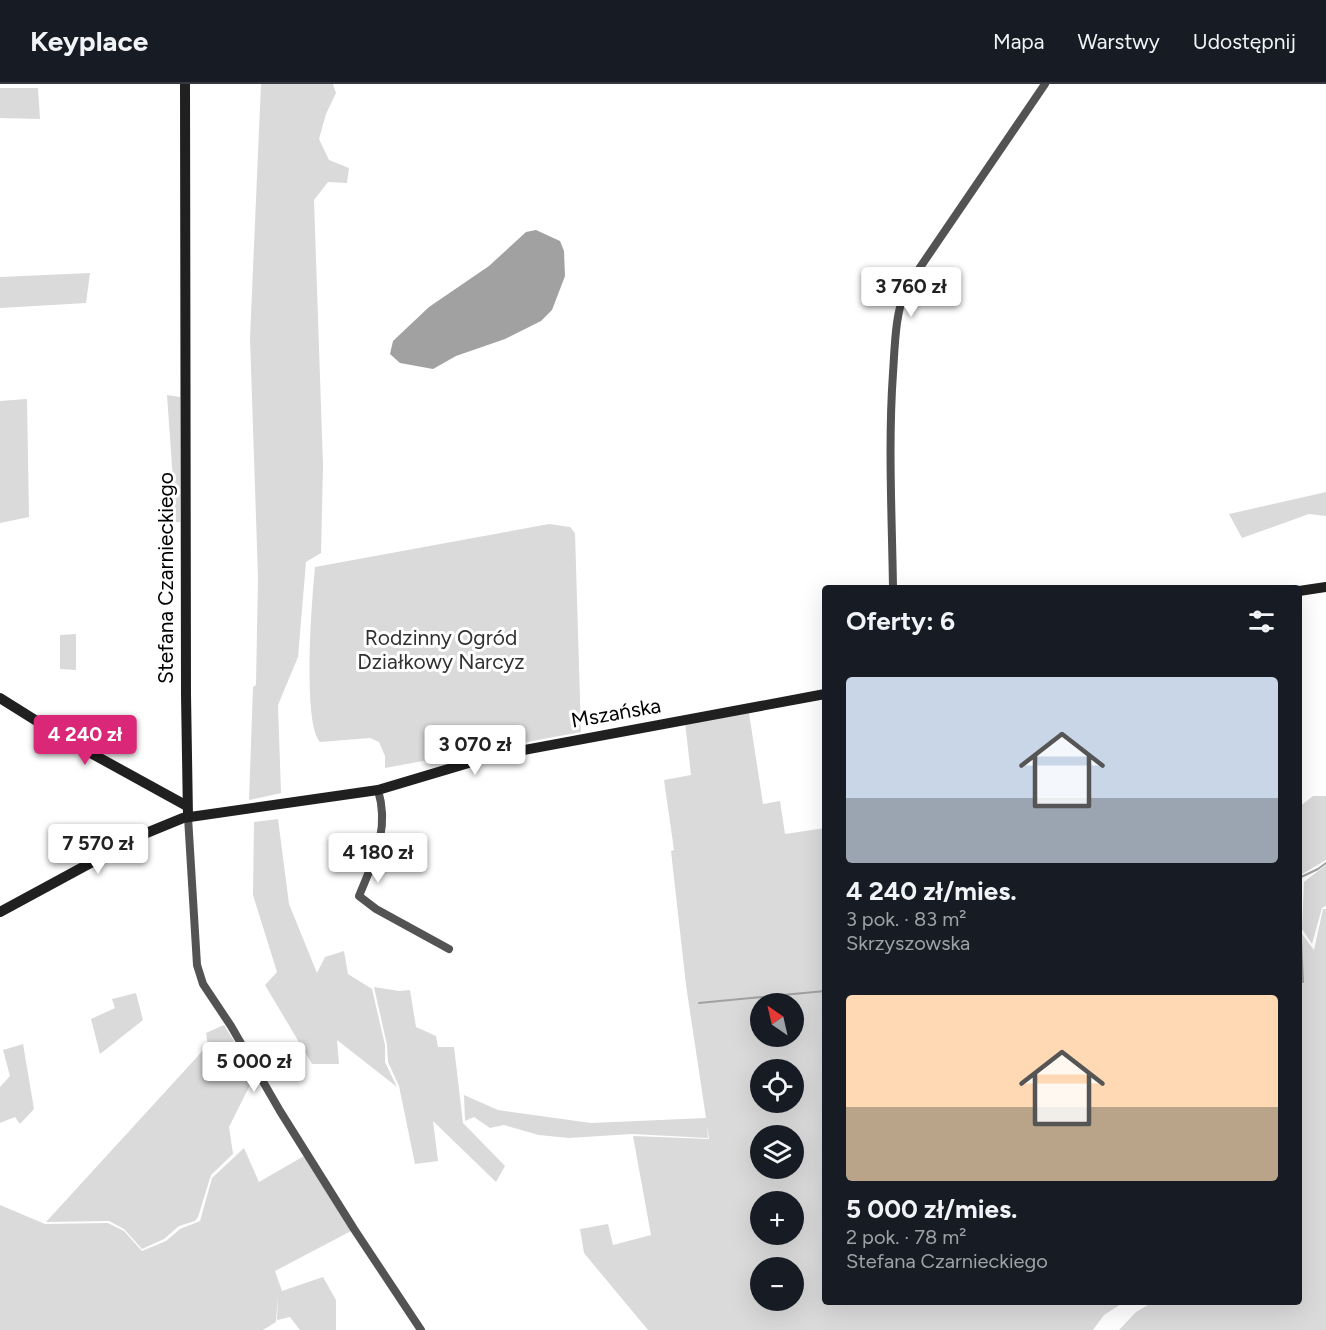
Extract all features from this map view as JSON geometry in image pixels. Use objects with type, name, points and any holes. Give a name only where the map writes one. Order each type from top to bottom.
[{"type":"street","name":"Stefana Czarnieckiego","points":[[185,84],[187,811],[196,965],[203,984],[231,1026],[337,1202],[421,1330]]},
{"type":"street","points":[[893,585],[892,391],[896,330],[901,300],[906,288],[1045,84]]},
{"type":"street","points":[[1302,591],[1326,587]]},
{"type":"street","name":"Mszańska","points":[[0,912],[187,811],[204,814],[378,790],[503,754],[822,695]]},
{"type":"street","points":[[0,698],[187,811]]},
{"type":"street","points":[[378,790],[383,825],[378,850],[359,896],[376,909],[449,949]]},
{"type":"green space","points":[[261,84],[333,84],[336,93],[326,114],[319,139],[329,160],[349,168],[347,183],[328,182],[314,200],[323,466],[321,553],[306,562],[298,657],[278,705],[281,793],[249,800],[253,687],[256,685],[258,577],[250,338]]},
{"type":"green space","points":[[0,88],[38,88],[40,119],[0,118]]},
{"type":"green space","points":[[90,273],[86,303],[0,308],[0,277]]},
{"type":"green space","points":[[167,395],[180,397],[180,522],[176,522]]},
{"type":"green space","points":[[27,399],[29,517],[0,523],[0,401]]},
{"type":"green space","points":[[1326,492],[1326,516],[1309,514],[1242,538],[1229,514]]},
{"type":"green space","name":"Rodzinny Ogród Działkowy Narcyz","points":[[549,524],[570,527],[575,533],[581,732],[385,768],[385,756],[379,742],[370,738],[320,742],[314,730],[310,686],[315,567]]},
{"type":"green space","points":[[76,634],[76,670],[60,669],[60,635]]},
{"type":"green space","points":[[749,713],[763,804],[780,801],[785,834],[822,828],[822,1305],[1119,1305],[1104,1315],[1093,1330],[648,1330],[584,1253],[580,1229],[608,1224],[613,1245],[651,1235],[633,1136],[709,1139],[707,1125],[708,1138],[632,1134],[569,1138],[539,1135],[504,1125],[490,1128],[474,1117],[465,1121],[464,1095],[498,1110],[591,1123],[706,1118],[686,985],[671,851],[674,850],[664,780],[691,775],[685,722]]},
{"type":"green space","points":[[1313,796],[1326,796],[1326,860],[1302,874],[1302,805]]},
{"type":"green space","points":[[278,819],[289,904],[317,973],[325,957],[344,951],[348,974],[372,989],[385,1045],[385,1062],[397,1087],[337,1040],[339,1064],[312,1064],[265,985],[277,972],[253,895],[254,822]]},
{"type":"green space","points":[[1326,865],[1326,906],[1322,908],[1312,944],[1302,929],[1304,882]]},
{"type":"green space","points":[[1323,909],[1326,909],[1326,1330],[1119,1330],[1136,1312],[1148,1305],[1302,1305],[1302,934],[1314,950]]},
{"type":"green space","points":[[374,987],[399,991],[410,990],[416,1027],[436,1036],[438,1047],[454,1047],[463,1123],[505,1166],[496,1182],[433,1121],[438,1161],[415,1164],[399,1086],[388,1062],[387,1045]]},
{"type":"green space","points":[[136,993],[143,1020],[100,1054],[91,1019],[115,1008],[112,999]]},
{"type":"green space","points":[[224,1025],[234,1041],[215,1053],[226,1074],[245,1063],[254,1077],[229,1127],[233,1154],[211,1175],[195,1221],[179,1226],[164,1239],[142,1249],[124,1229],[109,1221],[46,1222],[208,1045],[206,1033]]},
{"type":"green space","points":[[23,1044],[34,1109],[20,1124],[15,1117],[0,1123],[0,1087],[10,1076],[3,1050]]},
{"type":"green space","points":[[244,1148],[259,1182],[304,1156],[351,1231],[275,1271],[282,1291],[323,1277],[336,1300],[336,1330],[300,1330],[290,1317],[277,1320],[278,1294],[276,1322],[263,1330],[0,1330],[0,1205],[45,1224],[108,1223],[124,1231],[142,1251],[166,1241],[180,1229],[200,1221],[212,1178]]},
{"type":"shaded area","points":[[536,230],[560,241],[564,251],[565,276],[552,310],[541,321],[505,339],[456,356],[433,369],[400,363],[390,354],[393,341],[429,307],[489,266],[526,232]]},
{"type":"waterway","points":[[1302,877],[1326,863]]},
{"type":"waterway","points":[[1302,961],[1303,982]]},
{"type":"waterway","points":[[699,1003],[822,991]]}]
